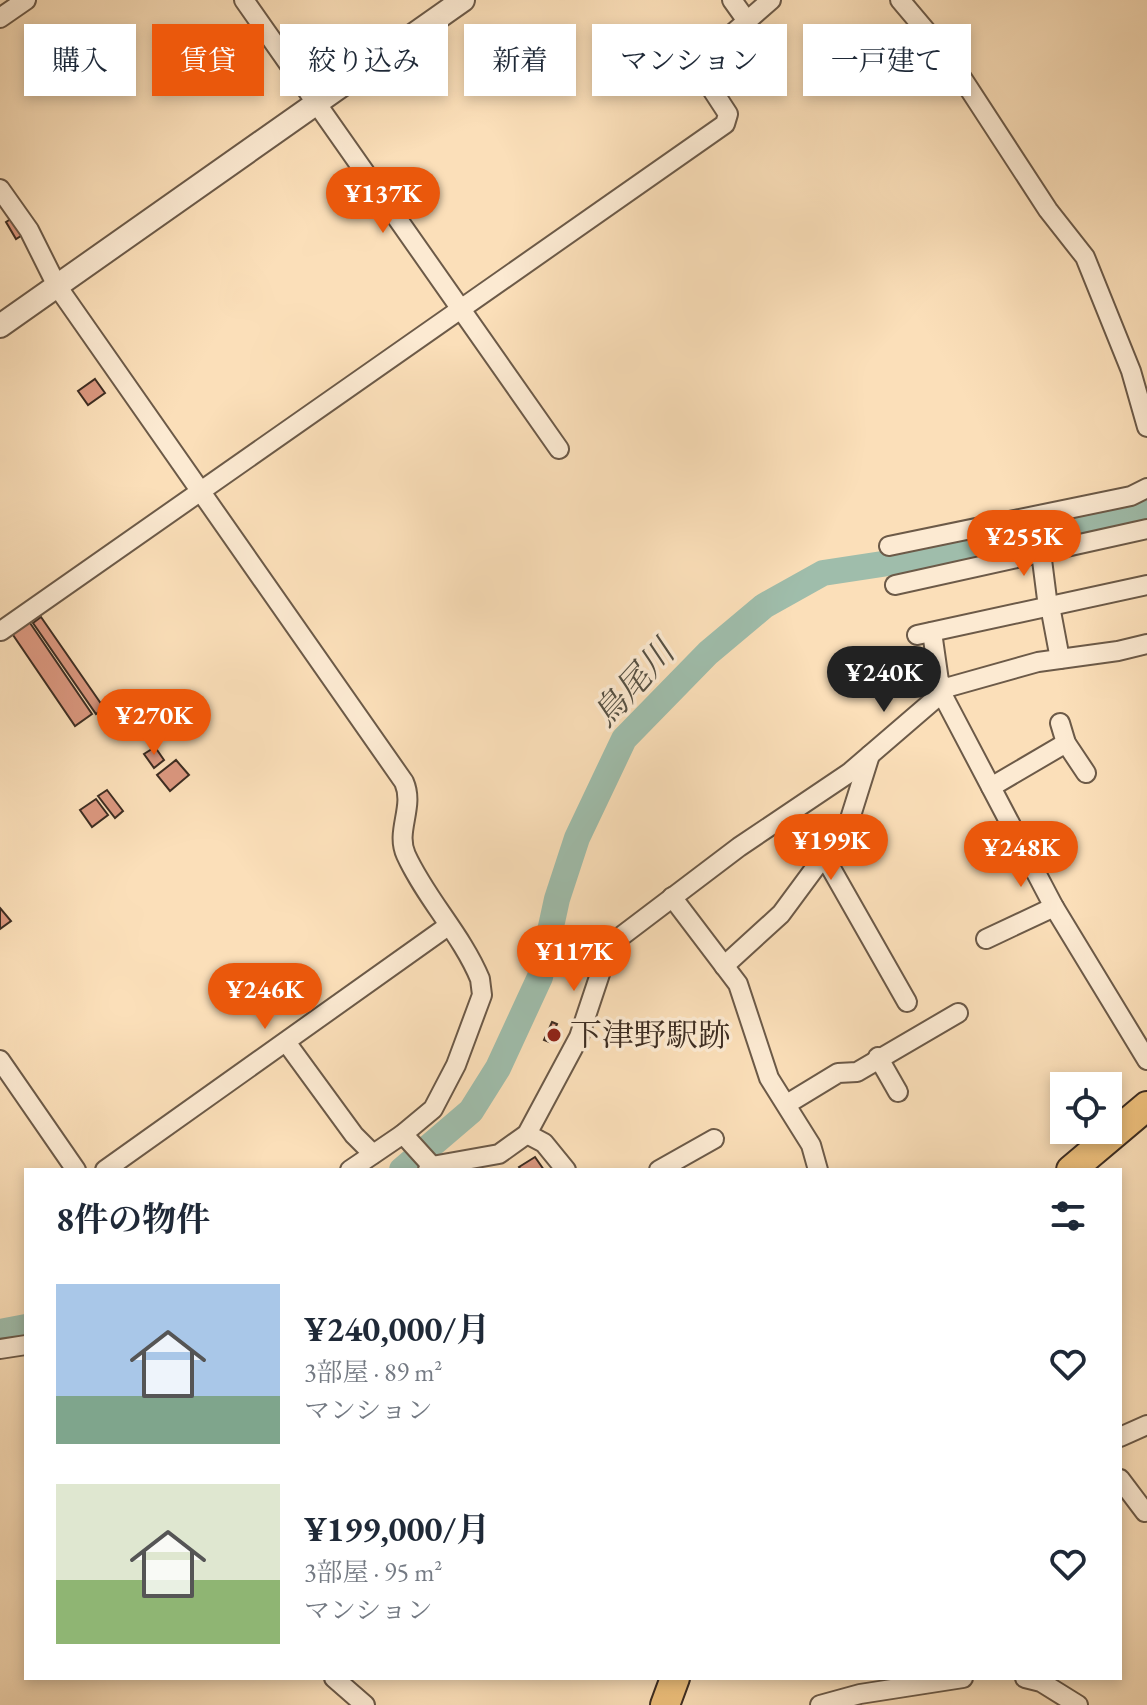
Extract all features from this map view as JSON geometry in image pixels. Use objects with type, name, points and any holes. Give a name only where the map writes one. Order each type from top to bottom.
[{"type":"main road","points":[[1073,1168],[1147,1106]]},
{"type":"main road","points":[[665,1705],[674,1680]]},
{"type":"street","points":[[0,18],[26,0]]},
{"type":"street","points":[[244,0],[559,449]]},
{"type":"street","points":[[0,326],[463,0]]},
{"type":"street","points":[[732,0],[747,21]]},
{"type":"street","points":[[1,631],[459,306],[725,124],[728,114],[696,65],[771,0]]},
{"type":"street","points":[[900,0],[949,58],[1048,210],[1085,257],[1131,371],[1147,427]]},
{"type":"street","points":[[0,189],[29,230],[57,286],[404,782],[410,802],[403,826],[405,854],[476,967],[482,995],[456,1065],[433,1109],[406,1137],[353,1168]]},
{"type":"street","points":[[889,546],[1131,496],[1147,488]]},
{"type":"street","points":[[895,585],[1147,529]]},
{"type":"street","points":[[1041,552],[1060,659]]},
{"type":"street","points":[[1147,585],[925,633],[939,681],[991,787],[1054,907],[1147,1060]]},
{"type":"street","points":[[406,1137],[429,1166],[499,1154],[527,1134],[579,1037],[609,949],[672,897],[849,773],[944,691],[999,672],[1147,644]]},
{"type":"street","points":[[1060,723],[1066,743],[1086,773]]},
{"type":"street","points":[[991,787],[1066,743]]},
{"type":"street","points":[[724,966],[764,932],[849,822],[870,754]]},
{"type":"street","points":[[824,856],[907,1002]]},
{"type":"street","points":[[672,897],[745,999],[769,1078],[811,1145],[817,1168]]},
{"type":"street","points":[[986,939],[1054,907]]},
{"type":"street","points":[[108,1168],[448,926]]},
{"type":"street","points":[[787,1104],[838,1073],[857,1072],[958,1013]]},
{"type":"street","points":[[286,1042],[354,1135],[373,1154]]},
{"type":"street","points":[[878,1057],[898,1092]]},
{"type":"street","points":[[0,1060],[75,1168]]},
{"type":"street","points":[[527,1134],[544,1143],[564,1168]]},
{"type":"street","points":[[663,1168],[714,1139]]},
{"type":"street","points":[[0,1349],[24,1345]]},
{"type":"street","points":[[1122,1436],[1147,1425]]},
{"type":"street","points":[[1122,1482],[1145,1512]]},
{"type":"street","points":[[336,1680],[365,1705]]},
{"type":"street","points":[[820,1705],[860,1694],[945,1680]]},
{"type":"street","points":[[1033,1680],[1078,1705]]},
{"type":"building","points":[[14,217],[24,234],[16,239],[6,222]]},
{"type":"building","points":[[95,379],[105,393],[88,405],[78,391]]},
{"type":"building","points":[[41,617],[104,708],[96,714],[33,623]]},
{"type":"building","points":[[28,620],[92,714],[75,726],[11,632]]},
{"type":"building","points":[[155,747],[164,760],[154,768],[144,754]]},
{"type":"building","points":[[176,760],[189,775],[170,791],[157,775]]},
{"type":"building","points":[[107,790],[123,811],[115,818],[98,796]]},
{"type":"building","points":[[96,799],[108,815],[92,827],[80,810]]},
{"type":"building","points":[[0,908],[11,921],[0,929]]},
{"type":"building","name":"下津野駅跡","points":[[552,1022],[557,1024],[549,1042],[544,1040]]},
{"type":"building","points":[[535,1157],[543,1168],[520,1168]]},
{"type":"waterway","name":"鳥尾川","points":[[404,1168],[471,1111],[498,1068],[540,977],[557,899],[577,838],[624,739],[708,653],[764,606],[823,573],[974,550],[1147,513]]},
{"type":"waterway","name":"鳥尾川","points":[[0,1332],[24,1327]]},
{"type":"place","name":"下津野駅跡","points":[[554,1035]]}]
